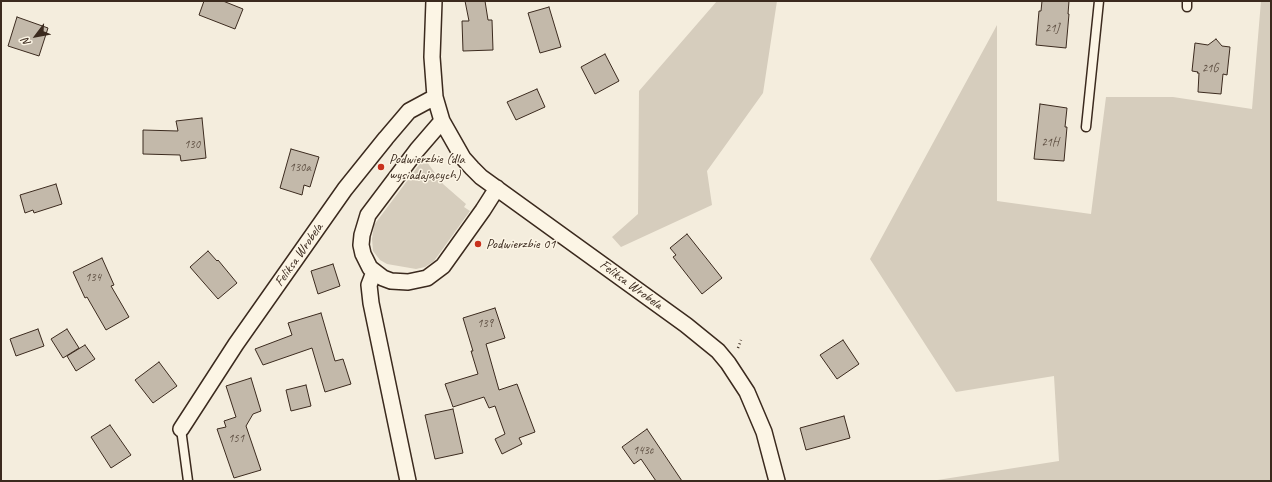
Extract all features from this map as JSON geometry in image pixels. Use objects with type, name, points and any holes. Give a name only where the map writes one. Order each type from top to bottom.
[{"type":"street","name":"Feliksa Wrobela","points":[[434,1],[432,57],[435,98],[442,122],[455,146],[472,168],[497,188],[686,324],[718,351],[728,363],[747,392],[764,432],[776,481]]},
{"type":"street","name":"Feliksa Wrobela","points":[[181,429],[236,344],[345,189],[409,110],[435,98]]},
{"type":"street","points":[[442,122],[416,150],[368,215],[362,234],[361,245],[366,261],[374,272],[382,278],[392,281],[408,282],[427,278],[435,273],[443,266],[465,236],[497,188]]},
{"type":"street","points":[[374,272],[369,285],[371,303],[408,481]]},
{"type":"lane","points":[[1086,127],[1098,1]]},
{"type":"lane","points":[[181,429],[188,481]]},
{"type":"path","points":[[738,350],[741,340]]},
{"type":"shaded area","points":[[717,1],[777,1],[763,93],[707,171],[712,205],[621,247],[612,237],[638,214],[639,91]]},
{"type":"shaded area","points":[[1261,1],[1271,1],[1271,481],[931,481],[1059,461],[1054,376],[956,392],[870,259],[997,25],[997,201],[1091,214],[1106,97],[1173,97],[1252,109]]},
{"type":"shaded area","points":[[422,161],[424,164],[427,162],[443,184],[466,204],[464,207],[470,211],[434,261],[425,267],[416,269],[387,264],[380,260],[373,251],[372,239],[374,225]]},
{"type":"building","points":[[204,1],[223,1],[243,9],[235,29],[199,15]]},
{"type":"building","points":[[465,1],[485,1],[488,20],[492,20],[493,50],[463,51],[462,21],[469,21]]},
{"type":"building","points":[[1042,1],[1069,1],[1066,48],[1036,45],[1039,11],[1041,11]]},
{"type":"building","points":[[549,7],[561,47],[540,53],[528,13]]},
{"type":"building","points":[[17,17],[48,28],[39,56],[8,46]]},
{"type":"building","points":[[1216,39],[1222,46],[1230,47],[1227,75],[1223,74],[1221,94],[1198,92],[1199,73],[1192,71],[1195,43],[1208,45]]},
{"type":"building","points":[[605,54],[619,81],[595,94],[581,67]]},
{"type":"building","points":[[537,89],[545,107],[516,120],[507,102]]},
{"type":"building","points":[[1040,104],[1067,108],[1064,161],[1034,159]]},
{"type":"building","points":[[202,118],[206,158],[181,161],[180,155],[143,154],[143,130],[178,131],[176,121]]},
{"type":"building","points":[[291,149],[319,157],[310,187],[304,185],[302,195],[280,188]]},
{"type":"building","points":[[56,184],[62,204],[34,213],[33,210],[25,213],[20,195]]},
{"type":"building","points":[[687,234],[722,278],[702,294],[673,257],[676,255],[670,248]]},
{"type":"building","points":[[208,251],[217,261],[218,260],[237,283],[218,299],[190,267]]},
{"type":"building","points":[[102,258],[114,285],[111,286],[129,317],[106,330],[87,297],[85,298],[73,272]]},
{"type":"building","points":[[333,264],[340,286],[318,294],[311,271]]},
{"type":"building","points":[[495,308],[505,338],[486,344],[499,390],[517,384],[535,432],[519,438],[522,444],[502,454],[495,439],[505,434],[495,406],[489,408],[484,397],[453,407],[445,384],[478,374],[463,318]]},
{"type":"building","points":[[321,313],[335,361],[343,359],[351,384],[325,392],[312,348],[263,365],[255,349],[292,335],[288,323]]},
{"type":"building","points":[[38,329],[44,346],[16,356],[10,339]]},
{"type":"building","points":[[67,329],[79,348],[63,358],[51,339]]},
{"type":"building","points":[[843,340],[859,364],[837,379],[820,355]]},
{"type":"building","points":[[85,345],[95,359],[76,371],[67,356]]},
{"type":"building","points":[[159,362],[177,386],[153,403],[135,380]]},
{"type":"building","points":[[251,378],[261,411],[253,414],[246,426],[261,470],[234,478],[217,429],[226,427],[224,421],[236,417],[226,386]]},
{"type":"building","points":[[306,385],[311,406],[291,411],[286,390]]},
{"type":"building","points":[[453,409],[463,453],[435,459],[425,415]]},
{"type":"building","points":[[844,416],[850,438],[806,450],[800,428]]},
{"type":"building","points":[[110,425],[131,455],[111,468],[91,437]]},
{"type":"building","points":[[647,429],[682,481],[656,481],[641,459],[634,464],[622,447]]},
{"type":"place","name":"Podwierzbie (dla wysiadających)","points":[[381,167]]},
{"type":"place","name":"Podwierzbie 01","points":[[478,244]]}]
